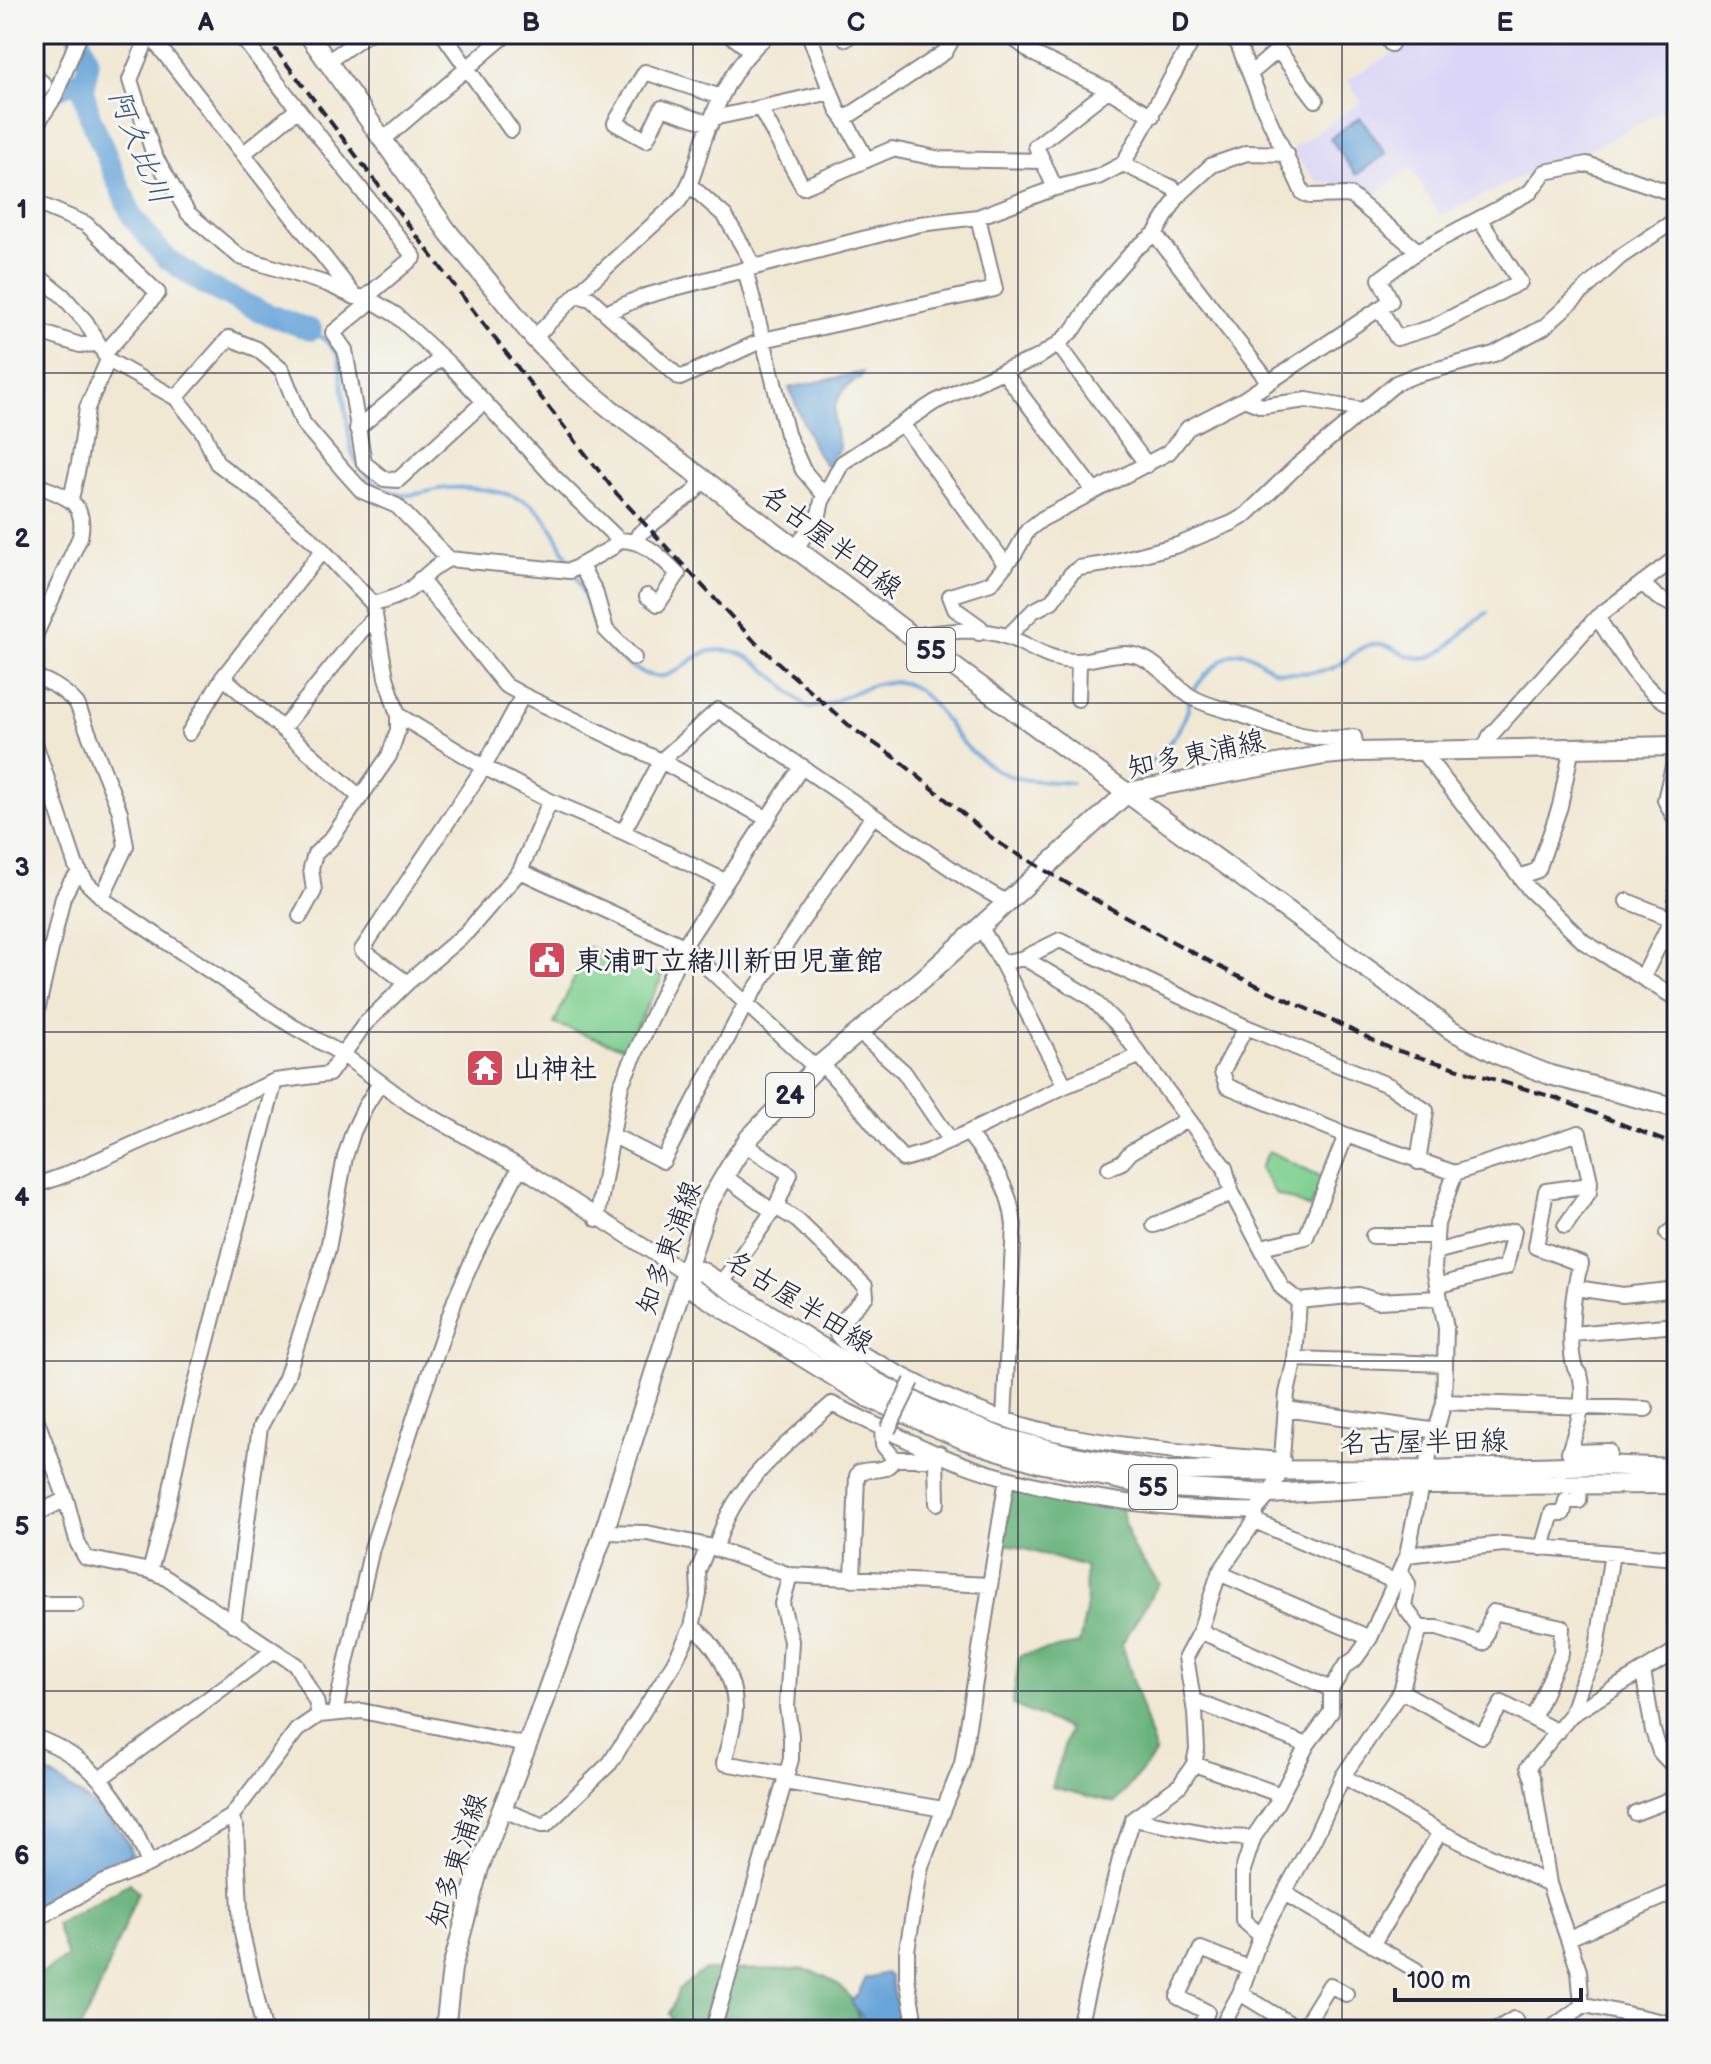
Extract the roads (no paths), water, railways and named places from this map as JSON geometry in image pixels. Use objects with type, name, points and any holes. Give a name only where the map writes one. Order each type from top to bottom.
[{"type":"main road","name":"名古屋半田線","points":[[308,34],[448,232],[534,338],[575,380],[912,636],[1451,1030],[1499,1055],[1550,1075],[1677,1108]]},
{"type":"main road","name":"知多東浦線","points":[[445,2030],[452,1968],[464,1917],[604,1532],[707,1206],[744,1144],[819,1066],[981,928],[1128,792],[1324,755],[1357,752],[1677,748]]},
{"type":"main road","name":"名古屋半田線","points":[[1677,1468],[1608,1466],[1424,1478],[1270,1494],[1155,1487],[1039,1463],[965,1440],[869,1398],[691,1288],[685,1273],[701,1271],[878,1383],[936,1412],[1001,1437],[1070,1455],[1158,1471],[1282,1466],[1424,1478],[1677,1484]]},
{"type":"street","points":[[484,402],[398,480],[384,479],[364,463],[345,350],[333,333],[367,305],[361,297],[243,154],[149,34],[130,80],[154,155],[188,213],[240,257],[327,284],[361,297],[396,315],[442,357],[484,402],[554,477],[619,540],[636,540],[655,551],[678,574],[658,604],[647,596]]},
{"type":"street","points":[[239,34],[414,257],[361,297]]},
{"type":"street","points":[[327,62],[367,34]]},
{"type":"street","points":[[443,34],[511,130]]},
{"type":"street","points":[[383,140],[507,34]]},
{"type":"street","points":[[729,34],[750,50]]},
{"type":"street","points":[[534,338],[576,295],[648,231],[691,186],[704,141],[726,85],[750,50],[769,34]]},
{"type":"street","points":[[809,34],[831,92],[867,160]]},
{"type":"street","points":[[844,119],[945,52],[955,34]]},
{"type":"street","points":[[606,313],[642,297],[920,224],[978,217],[1055,188],[1098,177],[1123,164],[1196,34]]},
{"type":"street","points":[[1015,36],[1034,54],[1108,90],[1152,116]]},
{"type":"street","points":[[1234,36],[1303,193],[1310,196],[1350,195],[1418,251]]},
{"type":"street","points":[[34,128],[54,98],[78,40]]},
{"type":"street","points":[[1250,74],[1278,50],[1316,100]]},
{"type":"street","points":[[34,98],[39,80],[64,72]]},
{"type":"street","points":[[721,97],[645,72],[615,123],[646,140],[662,108],[712,121],[831,92]]},
{"type":"street","points":[[1055,188],[1036,146],[1108,90]]},
{"type":"street","points":[[760,108],[803,187],[892,149],[941,159],[1041,161]]},
{"type":"street","points":[[243,154],[298,109]]},
{"type":"street","points":[[796,548],[819,514],[842,463],[935,402],[1037,358],[1058,344],[1075,328],[1100,289],[1135,249],[1155,234],[1178,196],[1212,165],[1247,153],[1287,154]]},
{"type":"street","points":[[1123,164],[1173,188],[1178,196]]},
{"type":"street","points":[[979,633],[980,627],[955,609],[950,596],[991,583],[1028,530],[1169,452],[1188,428],[1244,399],[1349,327],[1381,310],[1391,301],[1380,279],[1418,251],[1530,192],[1545,172],[1587,164],[1677,195]]},
{"type":"street","points":[[691,186],[725,216],[750,268],[763,340],[787,434],[803,470],[825,496]]},
{"type":"street","points":[[34,202],[86,224],[158,293],[104,352],[87,408],[71,499]]},
{"type":"street","points":[[576,295],[591,299],[680,378],[763,340],[995,289],[978,217]]},
{"type":"street","points":[[1007,637],[1033,611],[1052,601],[1079,568],[1178,545],[1246,515],[1298,465],[1396,383],[1494,354],[1544,327],[1620,257],[1677,219]]},
{"type":"street","points":[[1381,310],[1397,338],[1433,327],[1520,282],[1480,220]]},
{"type":"street","points":[[1155,234],[1268,381]]},
{"type":"street","points":[[34,273],[62,295],[78,313],[104,352]]},
{"type":"street","points":[[34,330],[104,352],[176,398],[203,432],[217,463],[264,498],[323,550],[374,611],[386,677],[398,715],[398,730],[389,756],[331,839],[315,854],[311,868],[314,891],[300,916]]},
{"type":"street","points":[[176,398],[229,338],[257,349],[282,370],[303,423],[362,491],[397,506],[449,559]]},
{"type":"street","points":[[1058,344],[1147,465]]},
{"type":"street","points":[[357,429],[442,357]]},
{"type":"street","points":[[1003,371],[1094,491]]},
{"type":"street","points":[[1244,399],[1262,406],[1307,400],[1362,410]]},
{"type":"street","points":[[903,425],[1006,565]]},
{"type":"street","points":[[636,540],[639,534],[694,492],[703,479]]},
{"type":"street","points":[[34,484],[71,499],[82,519],[80,537],[34,638]]},
{"type":"street","points":[[282,729],[374,611],[409,590],[438,563],[449,559],[576,567],[613,547],[619,540]]},
{"type":"street","points":[[189,733],[223,677],[323,550]]},
{"type":"street","points":[[1484,749],[1490,736],[1597,617],[1677,557]]},
{"type":"street","points":[[576,567],[595,591],[606,630],[634,658]]},
{"type":"street","points":[[420,579],[505,685],[661,761],[768,819]]},
{"type":"street","points":[[1642,583],[1657,597],[1677,607]]},
{"type":"street","points":[[1597,617],[1641,680],[1666,703],[1677,707]]},
{"type":"street","points":[[912,636],[939,632],[1007,637],[1043,655],[1079,661],[1121,654],[1141,657],[1190,696],[1207,704],[1283,732],[1324,739],[1354,737],[1357,752]]},
{"type":"street","points":[[1078,699],[1079,661]]},
{"type":"street","points":[[34,677],[44,679],[77,704],[120,812],[126,846],[102,897]]},
{"type":"street","points":[[223,677],[360,797]]},
{"type":"street","points":[[407,983],[362,950],[484,767],[523,695]]},
{"type":"street","points":[[623,832],[661,761],[718,710],[968,880],[1006,902]]},
{"type":"street","points":[[398,715],[484,767],[550,801],[725,881]]},
{"type":"street","points":[[34,740],[79,874],[102,897],[292,1026],[342,1054],[442,1124],[520,1167],[685,1273]]},
{"type":"street","points":[[1520,877],[1538,870],[1560,806],[1572,747]]},
{"type":"street","points":[[1677,748],[1665,800],[1677,823]]},
{"type":"street","points":[[1425,750],[1425,755],[1520,877],[1584,942],[1677,999]]},
{"type":"street","points":[[597,1219],[621,1085],[684,946],[802,766]]},
{"type":"street","points":[[34,1186],[275,1081],[329,1074],[364,1025],[467,932],[520,871],[550,801]]},
{"type":"street","points":[[614,1136],[663,1161],[746,1003],[873,816]]},
{"type":"street","points":[[520,871],[684,946],[837,1079],[878,1133],[903,1159],[951,1141],[1065,1086],[1139,1056]]},
{"type":"street","points":[[34,1024],[63,897],[79,874]]},
{"type":"street","points":[[1643,977],[1672,919],[1677,886]]},
{"type":"street","points":[[1627,901],[1672,919]]},
{"type":"street","points":[[981,928],[1065,1086]]},
{"type":"street","points":[[1002,963],[1024,958],[1060,940],[1246,1027],[1390,1086],[1426,1111],[1418,1162]]},
{"type":"street","points":[[1024,958],[1090,997],[1116,1023],[1225,1168],[1232,1193],[1282,1288],[1299,1301],[1359,1295],[1377,1301],[1438,1292],[1506,1267],[1514,1231],[1435,1252]]},
{"type":"street","points":[[1246,1027],[1222,1072],[1227,1086],[1418,1162],[1455,1173],[1579,1133],[1589,1192],[1565,1226]]},
{"type":"street","points":[[859,1032],[904,1072],[951,1141]]},
{"type":"street","points":[[150,1571],[275,1081]]},
{"type":"street","points":[[233,1624],[260,1427],[286,1378],[328,1249],[345,1157],[353,1132],[380,1083]]},
{"type":"street","points":[[1109,1168],[1188,1119]]},
{"type":"street","points":[[968,1133],[989,1160],[1011,1201],[1014,1225],[1004,1419]]},
{"type":"street","points":[[1261,1247],[1306,1237],[1346,1135]]},
{"type":"street","points":[[721,1284],[774,1209],[790,1174],[744,1144]]},
{"type":"street","points":[[335,1712],[372,1548],[422,1395],[455,1300],[520,1167]]},
{"type":"street","points":[[1261,1936],[1243,1920],[1243,1870],[1254,1836],[1281,1795],[1307,1745],[1331,1712],[1331,1689],[1345,1666],[1356,1658],[1370,1638],[1407,1555],[1444,1402],[1446,1328],[1434,1269],[1437,1224],[1455,1173]]},
{"type":"street","points":[[724,1176],[798,1221],[865,1286],[866,1296],[837,1328],[837,1334],[842,1341],[912,1381],[1004,1419],[1068,1436],[1282,1466]]},
{"type":"street","points":[[1590,1185],[1546,1191],[1536,1247],[1581,1264],[1575,1281],[1571,1319],[1574,1367],[1581,1378],[1581,1407],[1569,1452],[1609,1451],[1608,1466]]},
{"type":"street","points":[[1154,1225],[1232,1193]]},
{"type":"street","points":[[1373,1236],[1436,1236]]},
{"type":"street","points":[[1576,1288],[1623,1295],[1677,1289]]},
{"type":"street","points":[[1078,2030],[1120,1859],[1133,1819],[1180,1785],[1194,1764],[1197,1749],[1186,1657],[1200,1631],[1219,1573],[1270,1494],[1282,1466],[1287,1393],[1295,1359],[1299,1301]]},
{"type":"street","points":[[1572,1334],[1677,1325]]},
{"type":"street","points":[[1295,1359],[1445,1364]]},
{"type":"street","points":[[892,1459],[883,1445],[885,1428],[912,1381]]},
{"type":"street","points":[[1444,1402],[1646,1409]]},
{"type":"street","points":[[501,1809],[546,1825],[598,1777],[623,1744],[674,1663],[692,1627],[699,1594],[698,1571],[734,1505],[760,1469],[832,1404],[938,1455],[1007,1478],[1138,1505],[1256,1516],[1398,1577],[1408,1584],[1404,1606],[1420,1628]]},
{"type":"street","points":[[1286,1409],[1437,1431]]},
{"type":"street","points":[[34,1413],[66,1499],[78,1544],[86,1558],[163,1576],[296,1665],[316,1701],[319,1715]]},
{"type":"street","points":[[892,1459],[938,1455]]},
{"type":"street","points":[[937,1503],[938,1455]]},
{"type":"street","points":[[853,1579],[857,1476],[867,1470],[889,1467],[892,1459]]},
{"type":"street","points":[[916,2030],[907,1978],[907,1950],[921,1866],[962,1764],[1007,1478]]},
{"type":"street","points":[[1542,1548],[1552,1513],[1563,1513],[1566,1501],[1579,1501],[1580,1483]]},
{"type":"street","points":[[34,1515],[66,1499]]},
{"type":"street","points":[[604,1532],[647,1533],[712,1547],[790,1575],[989,1585]]},
{"type":"street","points":[[1407,1555],[1503,1544],[1677,1558]]},
{"type":"street","points":[[1582,2006],[1579,1971],[1549,1884],[1533,1779],[1528,1767],[1571,1715],[1596,1654],[1612,1553]]},
{"type":"street","points":[[1219,1573],[1370,1638]]},
{"type":"street","points":[[713,2030],[791,1759],[787,1707],[791,1641],[782,1604],[790,1575]]},
{"type":"street","points":[[34,1604],[76,1604]]},
{"type":"street","points":[[1420,1628],[1438,1628],[1483,1643],[1493,1612],[1562,1627],[1561,1653],[1533,1719]]},
{"type":"street","points":[[692,1627],[712,1646],[722,1663],[733,1695],[735,1708],[724,1763],[943,1809]]},
{"type":"street","points":[[1220,2030],[1240,1993],[1261,1936],[1315,1837],[1343,1776],[1401,1691],[1420,1628]]},
{"type":"street","points":[[1200,1631],[1331,1689]]},
{"type":"street","points":[[1571,1715],[1677,1650]]},
{"type":"street","points":[[101,1778],[273,1651]]},
{"type":"street","points":[[1643,1671],[1653,1731],[1660,1752],[1677,1770]]},
{"type":"street","points":[[1401,1691],[1482,1736],[1502,1703],[1558,1732]]},
{"type":"street","points":[[1193,1700],[1307,1745]]},
{"type":"street","points":[[34,1920],[104,1882],[149,1864],[231,1817],[297,1730],[319,1715],[362,1711],[526,1745]]},
{"type":"street","points":[[34,1737],[60,1746],[101,1778],[133,1825],[149,1864]]},
{"type":"street","points":[[1194,1764],[1281,1795]]},
{"type":"street","points":[[1343,1776],[1440,1832],[1549,1884]]},
{"type":"street","points":[[1635,1813],[1677,1797]]},
{"type":"street","points":[[231,1817],[236,1828],[241,1929],[264,2030]]},
{"type":"street","points":[[1133,1819],[1225,1837],[1254,1836]]},
{"type":"street","points":[[1372,1945],[1440,1832]]},
{"type":"street","points":[[1569,1938],[1677,1891]]},
{"type":"street","points":[[1284,1893],[1416,1970]]},
{"type":"street","points":[[1199,2030],[1207,2012],[1178,1997],[1201,1949],[1249,1968]]},
{"type":"street","points":[[1240,1993],[1301,2030],[1330,1985],[1346,1994]]},
{"type":"street","points":[[1549,2030],[1582,2006],[1677,2025]]},
{"type":"street","points":[[1496,2030],[1514,2019],[1521,2030]]},
{"type":"water","points":[[1360,117],[1386,154],[1356,175],[1330,138]]},
{"type":"water","points":[[863,372],[838,399],[834,417],[840,449],[832,457],[830,466],[826,466],[814,448],[789,388]]},
{"type":"water","points":[[34,1764],[106,1816],[128,1842],[131,1854],[34,1907]]},
{"type":"water","points":[[886,1973],[890,1977],[900,2027],[871,2029],[852,2000],[866,1978]]},
{"type":"waterway","name":"阿久比川","points":[[78,34],[88,62],[84,93],[90,117],[132,216],[153,243],[166,258],[207,286],[267,314],[311,330]]},
{"type":"waterway","points":[[34,109],[49,92],[85,78]]},
{"type":"waterway","points":[[311,330],[338,355],[351,449],[371,479],[386,489],[404,495],[456,488],[487,490],[516,497],[541,513],[571,565]]},
{"type":"waterway","points":[[575,573],[593,622],[605,644],[641,672],[661,676],[670,674],[703,653],[731,651],[763,667],[809,708],[885,682],[907,684],[925,696],[966,746],[995,769],[1023,779],[1072,783]]},
{"type":"waterway","points":[[1193,692],[1215,666],[1238,653],[1249,654],[1277,671],[1295,673],[1334,668],[1362,648],[1375,644],[1388,646],[1412,657],[1428,657],[1444,650],[1487,613]]},
{"type":"waterway","points":[[1138,774],[1177,732],[1190,700]]},
{"type":"railway","points":[[264,34],[485,326],[617,494],[756,643],[852,728],[896,758],[997,842],[1104,905],[1235,975],[1392,1049],[1556,1098],[1677,1146]]},
{"type":"place","name":"東浦町立緒川新田児童館","points":[[547,960]]},
{"type":"place","name":"山神社","points":[[485,1068]]}]
